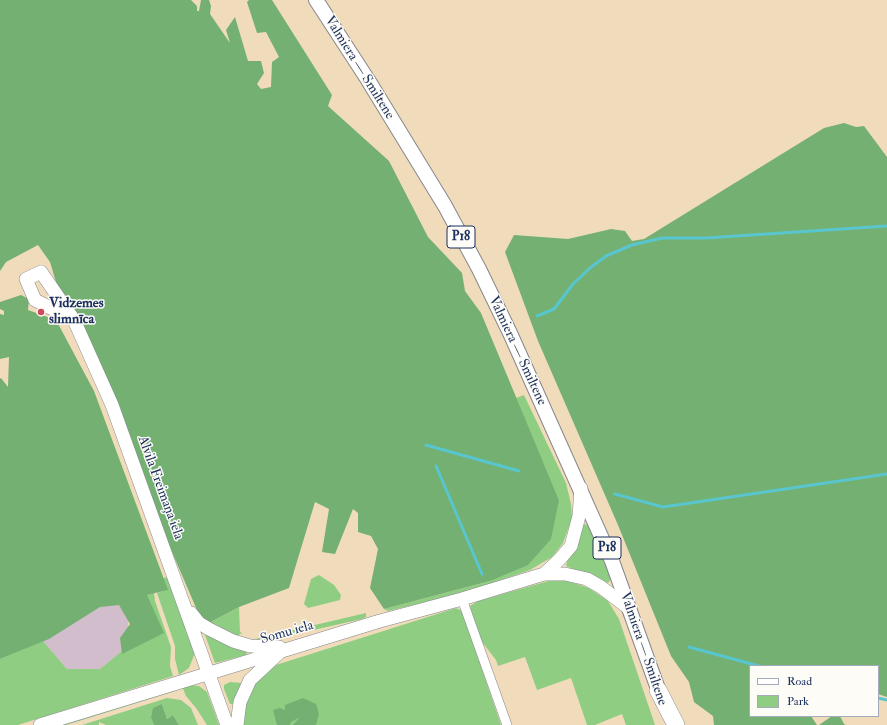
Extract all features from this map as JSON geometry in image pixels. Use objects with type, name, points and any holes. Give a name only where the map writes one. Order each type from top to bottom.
[{"type":"highway","points":[[658,690],[676,725]]},
{"type":"main road","name":"Valmiera — Smiltene","points":[[316,0],[368,80],[445,206],[510,333],[581,488],[612,561],[630,609],[669,725]]},
{"type":"main road","name":"Alvila Freimaņa iela","points":[[74,320],[34,300],[26,279],[41,272],[74,320],[112,405],[187,608],[227,725]]},
{"type":"main road","points":[[544,574],[560,560],[571,546],[579,516],[581,488]]},
{"type":"main road","points":[[544,574],[565,574],[587,579],[601,587],[630,609]]},
{"type":"main road","name":"Somu iela","points":[[40,725],[282,650],[314,642],[380,621],[462,599],[544,574]]},
{"type":"main road","points":[[187,608],[199,623],[215,633],[250,646],[269,648],[314,642]]},
{"type":"main road","points":[[237,725],[238,707],[250,680],[282,650]]},
{"type":"street","points":[[462,599],[507,725]]},
{"type":"shaded area","points":[[68,584],[130,604],[126,648],[100,669],[67,669],[42,640]]},
{"type":"green space","points":[[0,0],[191,0],[197,6],[197,11],[199,11],[201,0],[209,0],[211,6],[210,14],[230,43],[226,30],[235,17],[248,61],[261,61],[264,73],[257,84],[261,89],[271,87],[272,62],[279,57],[266,32],[257,33],[247,2],[249,0],[272,0],[332,95],[328,106],[389,161],[428,237],[462,273],[465,291],[481,313],[559,500],[551,539],[528,565],[490,581],[384,609],[370,588],[378,549],[371,536],[358,532],[358,513],[353,509],[335,554],[322,552],[329,509],[315,502],[289,588],[239,607],[207,624],[200,617],[56,282],[50,262],[38,245],[6,262],[0,271]]},
{"type":"green space","points":[[844,123],[856,127],[864,126],[887,157],[887,697],[879,694],[879,665],[749,665],[749,717],[812,717],[817,725],[714,725],[713,716],[694,702],[689,682],[671,656],[618,525],[538,341],[505,252],[514,235],[568,239],[611,229],[625,231],[632,241],[644,239],[824,128]]},
{"type":"green space","points":[[21,295],[29,299],[28,310],[56,320],[94,391],[168,590],[147,595],[164,633],[122,654],[120,638],[130,624],[119,605],[100,607],[49,639],[0,659],[0,379],[1,378],[8,387],[9,357],[0,359],[0,314],[4,315],[4,311],[0,309],[0,302]]},
{"type":"green space","points":[[524,395],[566,483],[571,504],[572,518],[563,543],[552,557],[530,570],[463,593],[388,611],[384,609],[490,581],[559,500],[516,398]]},
{"type":"green space","points":[[584,524],[589,525],[611,579],[609,582],[606,583],[566,566]]},
{"type":"green space","points":[[319,575],[334,585],[341,595],[340,600],[308,608],[304,604],[311,579]]},
{"type":"green space","points":[[168,577],[195,653],[189,668],[179,675],[175,659],[175,646],[157,593],[167,590],[163,578]]},
{"type":"green space","points":[[559,578],[589,588],[608,601],[619,619],[655,725],[626,725],[622,714],[595,725],[587,725],[571,678],[537,690],[525,657],[498,666],[496,660],[479,638],[470,606],[478,601]]},
{"type":"green space","points":[[154,593],[155,601],[171,647],[170,666],[173,676],[18,725],[0,725],[0,659],[43,641],[67,669],[100,669],[122,651],[147,595]]},
{"type":"green space","points":[[239,607],[240,632],[242,633],[237,636],[207,624]]},
{"type":"green space","points":[[456,608],[462,611],[501,725],[242,725],[246,701],[260,675],[276,665]]},
{"type":"green space","points":[[366,613],[366,617],[362,619],[256,643],[251,640]]},
{"type":"green space","points":[[207,633],[236,649],[247,652],[246,655],[215,663],[205,635]]},
{"type":"green space","points":[[230,682],[242,683],[235,704],[230,704],[224,689],[224,685]]},
{"type":"green space","points":[[182,686],[199,686],[207,692],[219,725],[207,725],[186,696]]},
{"type":"green space","points":[[176,689],[175,691],[66,725],[58,725]]},
{"type":"green space","points":[[167,698],[181,700],[191,708],[198,725],[179,725],[173,715],[167,719],[162,704],[151,718],[154,725],[106,725],[99,722],[99,725],[82,725]]},
{"type":"green space","points":[[303,698],[316,704],[319,714],[316,725],[293,725],[300,717],[291,722],[290,725],[277,725],[273,710],[280,708],[285,710],[285,705]]},
{"type":"green space","points":[[162,704],[167,719],[173,715],[179,725],[154,725],[151,718],[153,708]]},
{"type":"green space","points":[[831,717],[840,717],[846,725],[819,725]]},
{"type":"waterway","points":[[537,316],[554,309],[573,284],[590,268],[606,256],[632,245],[662,238],[706,238],[887,226]]},
{"type":"waterway","points":[[426,445],[519,471]]},
{"type":"waterway","points":[[436,466],[482,574]]},
{"type":"waterway","points":[[615,494],[663,507],[887,474]]},
{"type":"waterway","points":[[689,647],[755,665]]},
{"type":"waterway","points":[[879,698],[887,700]]},
{"type":"place","name":"Vidzemes slimnīca","points":[[41,312]]}]
